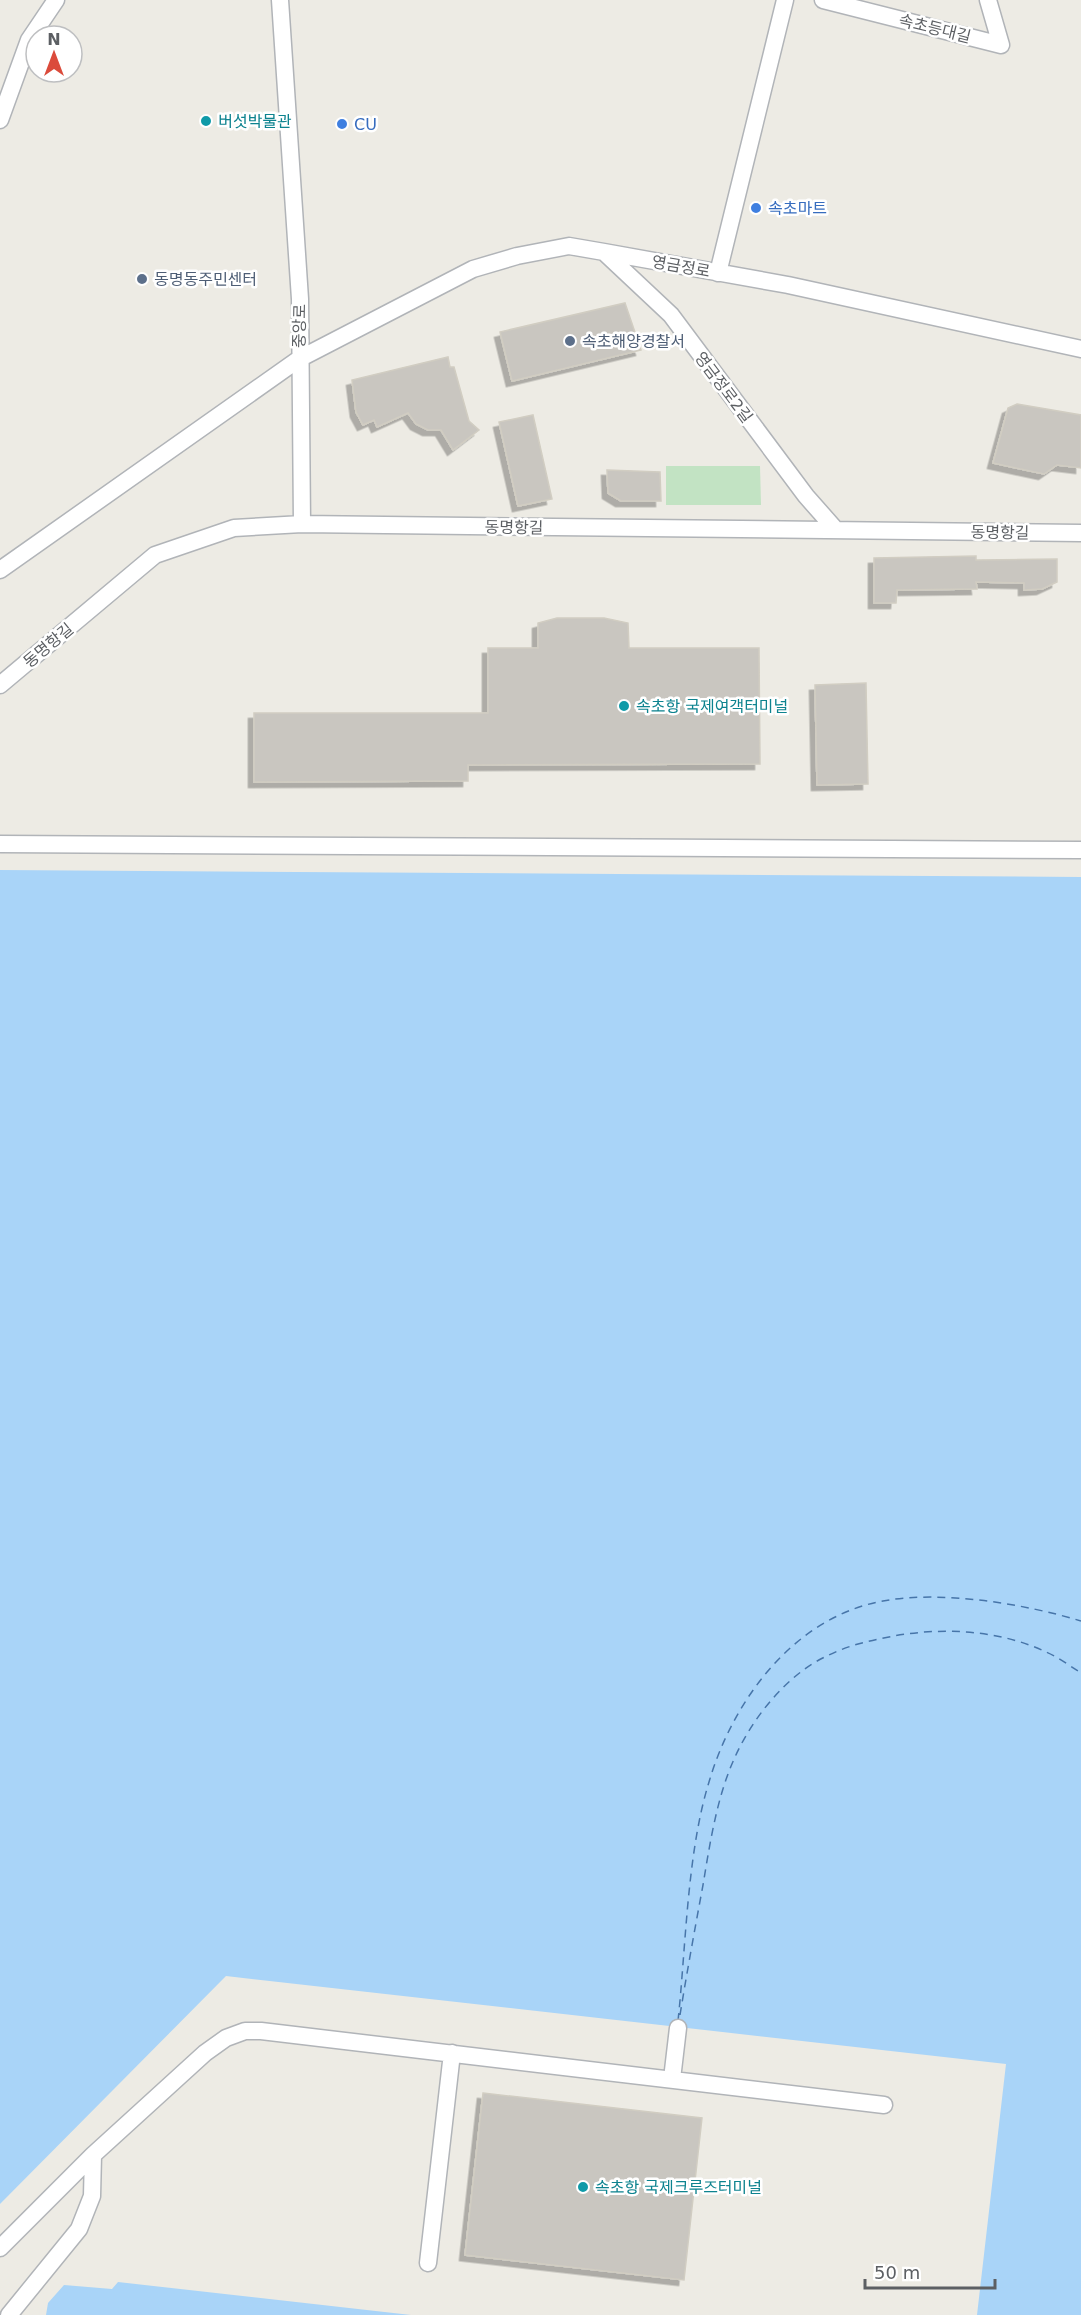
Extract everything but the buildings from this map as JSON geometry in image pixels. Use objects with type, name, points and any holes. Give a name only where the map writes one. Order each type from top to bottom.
[{"type":"street","points":[[0,120],[29,40],[56,0]]},
{"type":"street","name":"중앙로","points":[[0,570],[299,359],[300,299],[280,0]]},
{"type":"street","points":[[718,273],[785,0]]},
{"type":"street","name":"속초등대길","points":[[823,0],[1001,45],[988,0]]},
{"type":"street","name":"영금정로","points":[[299,359],[473,269],[517,256],[568,246],[835,295],[1081,349]]},
{"type":"street","name":"영금정로2길","points":[[604,252],[671,315],[806,496],[836,530]]},
{"type":"street","points":[[299,359],[302,524]]},
{"type":"street","name":"동명항길","points":[[0,685],[156,555],[234,528],[302,524],[1081,533]]},
{"type":"street","points":[[0,844],[1081,850]]},
{"type":"street","points":[[672,2079],[678,2028]]},
{"type":"street","points":[[0,2248],[93,2155],[205,2053],[226,2038],[244,2031],[452,2053],[884,2105]]},
{"type":"street","points":[[428,2263],[452,2053]]},
{"type":"street","points":[[9,2315],[79,2229],[92,2196],[93,2155]]},
{"type":"green space","points":[[666,466],[760,466],[761,505],[666,505]]},
{"type":"water","points":[[0,870],[1081,877],[1081,2315],[977,2315],[1006,2064],[226,1976],[0,2204]]},
{"type":"water","points":[[118,2282],[411,2315],[46,2315],[48,2303],[64,2285],[112,2289]]},
{"type":"ferry route","points":[[678,2021],[692,1869],[696,1839],[709,1782],[734,1721],[751,1693],[795,1644],[822,1624],[851,1610],[883,1601],[906,1598],[983,1600],[1035,1609],[1081,1621]]},
{"type":"ferry route","points":[[680,2015],[711,1836],[729,1772],[743,1742],[762,1712],[773,1698],[800,1673],[829,1655],[861,1643],[913,1633],[951,1631],[1010,1639],[1055,1656],[1081,1673]]},
{"type":"place","name":"버섯박물관","points":[[206,121]]},
{"type":"place","name":"CU","points":[[342,124]]},
{"type":"place","name":"속초마트","points":[[756,208]]},
{"type":"place","name":"동명동주민센터","points":[[142,279]]},
{"type":"place","name":"속초해양경찰서","points":[[570,341]]},
{"type":"place","name":"속초항 국제여객터미널","points":[[624,706]]},
{"type":"place","name":"속초항 국제크루즈터미널","points":[[583,2187]]}]
